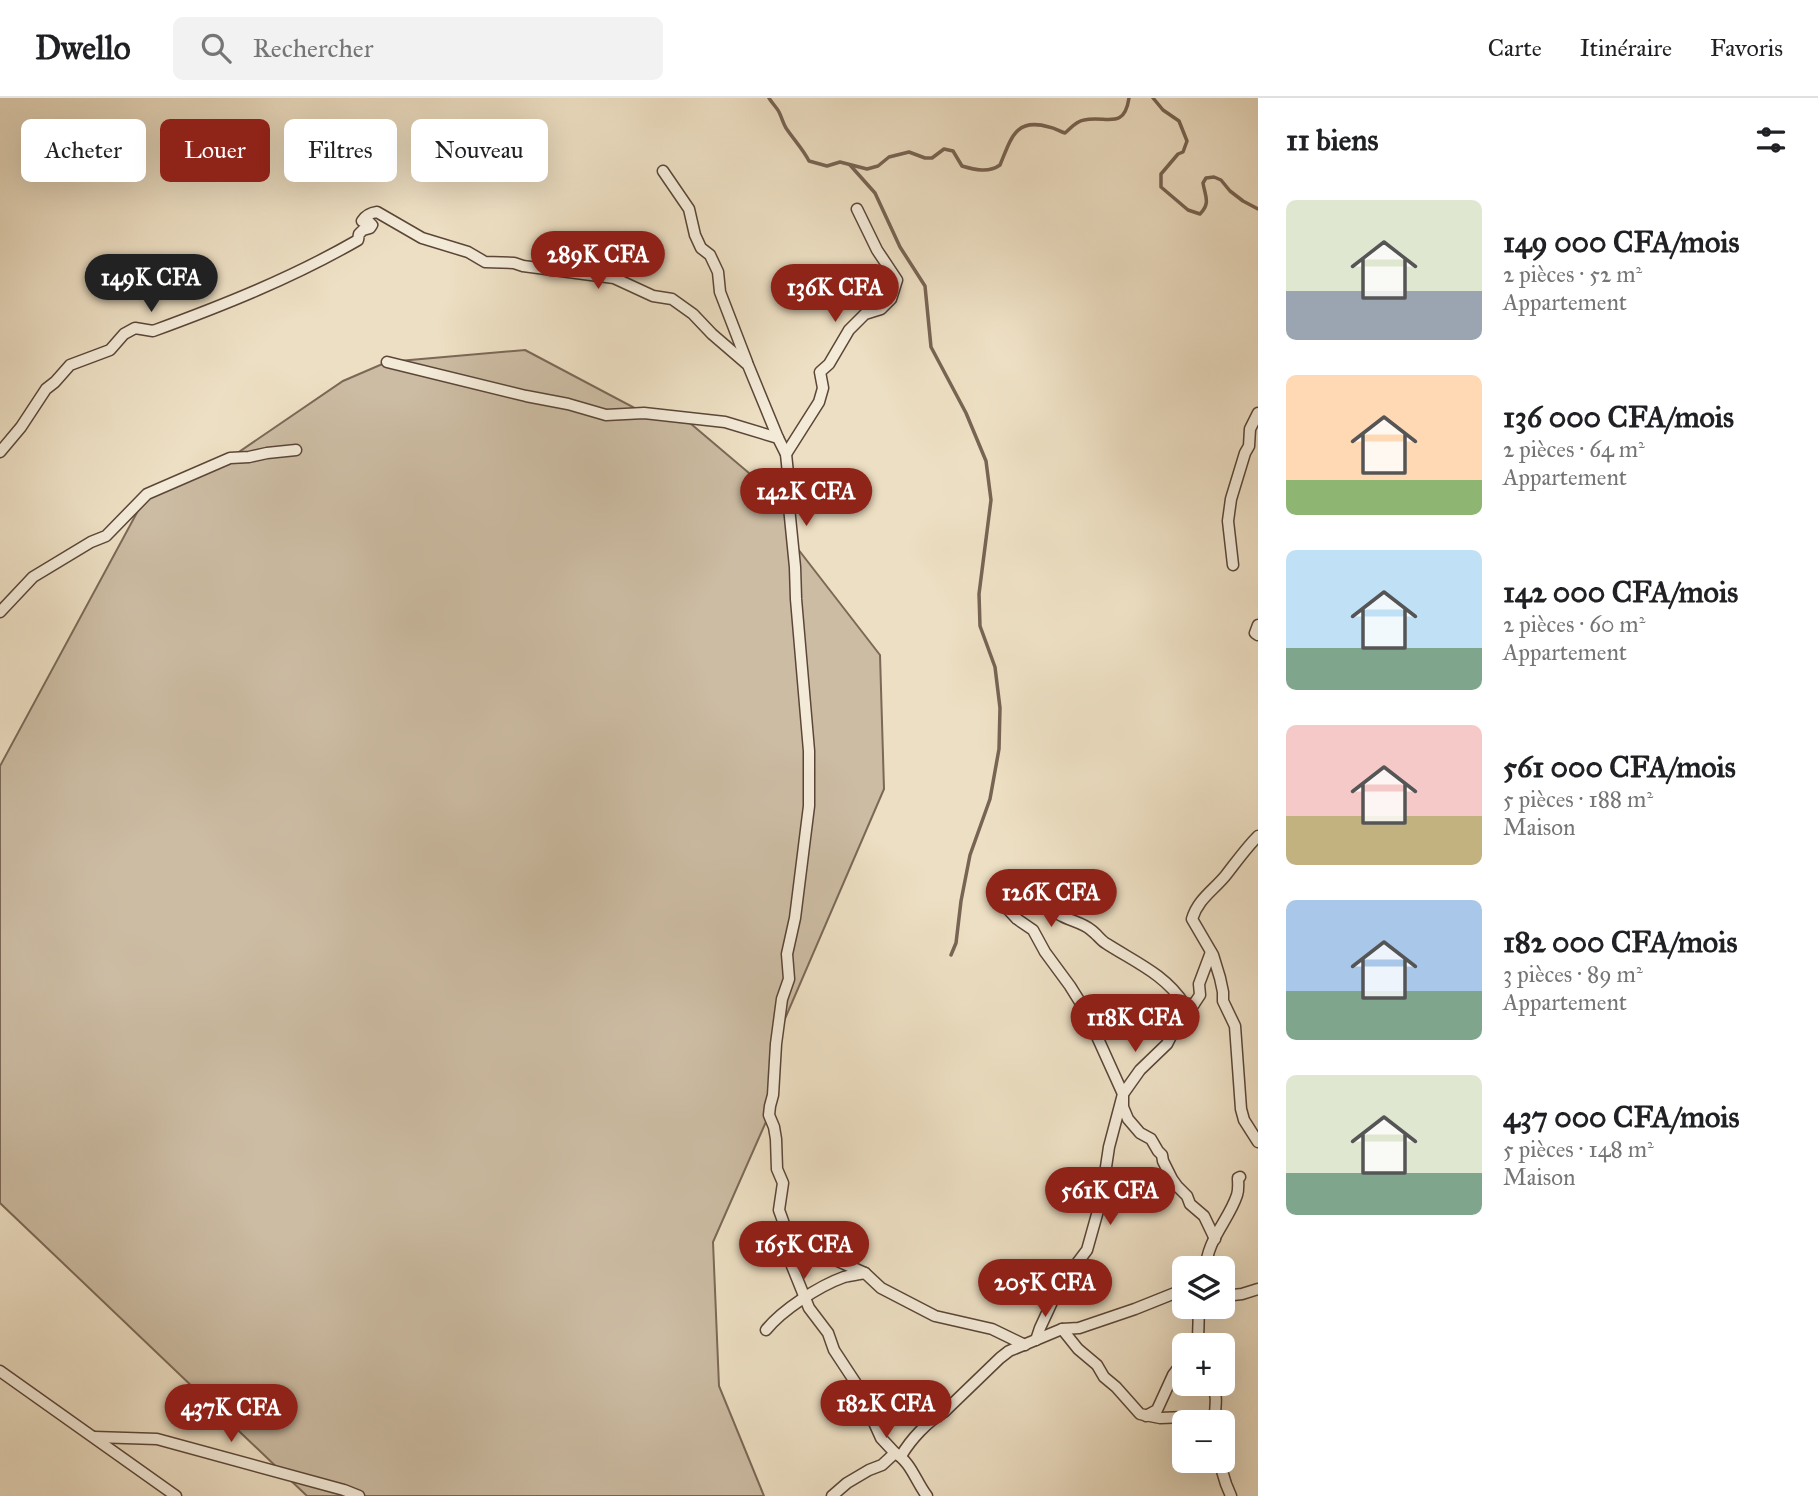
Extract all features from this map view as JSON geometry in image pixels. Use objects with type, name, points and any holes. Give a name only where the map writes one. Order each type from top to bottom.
[{"type":"street","points":[[663,171],[689,209],[695,235],[701,248],[710,255],[718,272],[720,292],[786,454],[809,751],[809,806],[795,918],[787,954],[789,978],[782,999],[769,1115],[774,1127],[777,1169],[783,1183],[779,1210],[792,1246],[792,1266],[816,1319],[828,1333],[834,1349],[857,1385],[881,1438],[898,1454],[927,1496]]},
{"type":"street","points":[[786,454],[819,402],[823,388],[820,372],[829,364],[849,330],[865,314],[881,309],[891,299],[897,280],[877,250],[857,209]]},
{"type":"street","points":[[0,452],[21,428],[46,389],[70,365],[110,350],[124,334],[135,328],[153,331],[311,267],[358,240],[359,234],[372,225],[362,220],[370,213],[377,212],[422,238],[468,252],[485,262],[514,263],[614,278],[653,296],[672,299],[748,365]]},
{"type":"street","points":[[387,362],[606,415],[644,413],[725,422],[778,438]]},
{"type":"street","points":[[1233,565],[1228,520],[1231,499],[1249,446],[1250,429],[1258,413]]},
{"type":"street","points":[[0,611],[33,578],[91,542],[106,536],[147,494],[230,458],[296,450]]},
{"type":"street","points":[[1258,625],[1255,633],[1258,635]]},
{"type":"street","points":[[1258,835],[1196,908],[1192,919],[1211,952],[1220,978],[1223,1001],[1235,1026],[1239,1095],[1244,1120],[1258,1142]]},
{"type":"street","points":[[1194,1004],[1184,1004],[1167,982],[1105,943],[1091,929],[1040,902],[1017,895],[1006,898],[1005,906],[1033,930],[1045,953],[1061,972],[1084,1010],[1123,1094],[1128,1119],[1140,1133],[1151,1139],[1177,1186],[1187,1196],[1190,1204],[1204,1216],[1214,1238]]},
{"type":"street","points":[[1037,1340],[1059,1287],[1087,1250],[1101,1200],[1109,1147],[1123,1094],[1140,1070],[1167,1044],[1181,1017],[1200,995],[1199,984],[1211,952]]},
{"type":"street","points":[[1208,1256],[1214,1238],[1237,1197],[1240,1177]]},
{"type":"street","points":[[790,1240],[865,1273],[881,1288],[934,1316],[992,1329],[1025,1345]]},
{"type":"street","points":[[766,1330],[774,1320],[819,1289],[847,1276],[865,1273]]},
{"type":"street","points":[[1235,1295],[1258,1289]]},
{"type":"street","points":[[832,1496],[869,1469],[882,1465],[898,1454],[934,1418],[944,1412],[1009,1352],[1062,1329],[1079,1328],[1172,1294]]},
{"type":"street","points":[[1062,1329],[1140,1414],[1172,1418]]},
{"type":"street","points":[[0,1371],[176,1496]]},
{"type":"street","points":[[1146,1416],[1157,1410],[1172,1377]]},
{"type":"street","points":[[94,1437],[157,1439],[359,1496]]},
{"type":"street","points":[[1223,1473],[1231,1496]]},
{"type":"shaded area","points":[[525,350],[644,413],[684,418],[789,507],[791,540],[880,655],[884,789],[778,1035],[769,1115],[713,1242],[719,1386],[764,1496],[307,1496],[0,1203],[0,766],[147,494],[230,458],[343,381],[387,362]]},
{"type":"waterway","points":[[769,98],[809,161],[827,166],[840,162],[867,169],[878,166],[889,157],[909,152],[932,158],[944,149],[953,151],[962,166],[982,170],[1000,165],[1011,139],[1021,128],[1038,125],[1065,133],[1081,121],[1113,120],[1123,115],[1129,98]]},
{"type":"waterway","points":[[1153,98],[1163,110],[1179,121],[1187,141],[1183,152],[1178,154],[1161,174],[1161,187],[1188,210],[1200,214],[1206,203],[1203,183],[1206,178],[1214,177],[1221,180],[1243,201],[1258,209]]},
{"type":"waterway","points":[[850,165],[875,193],[900,247],[925,286],[931,347],[966,413],[986,461],[991,500],[979,594],[980,626],[995,667],[1000,708],[999,749],[990,799],[970,855],[956,943],[951,955]]}]
